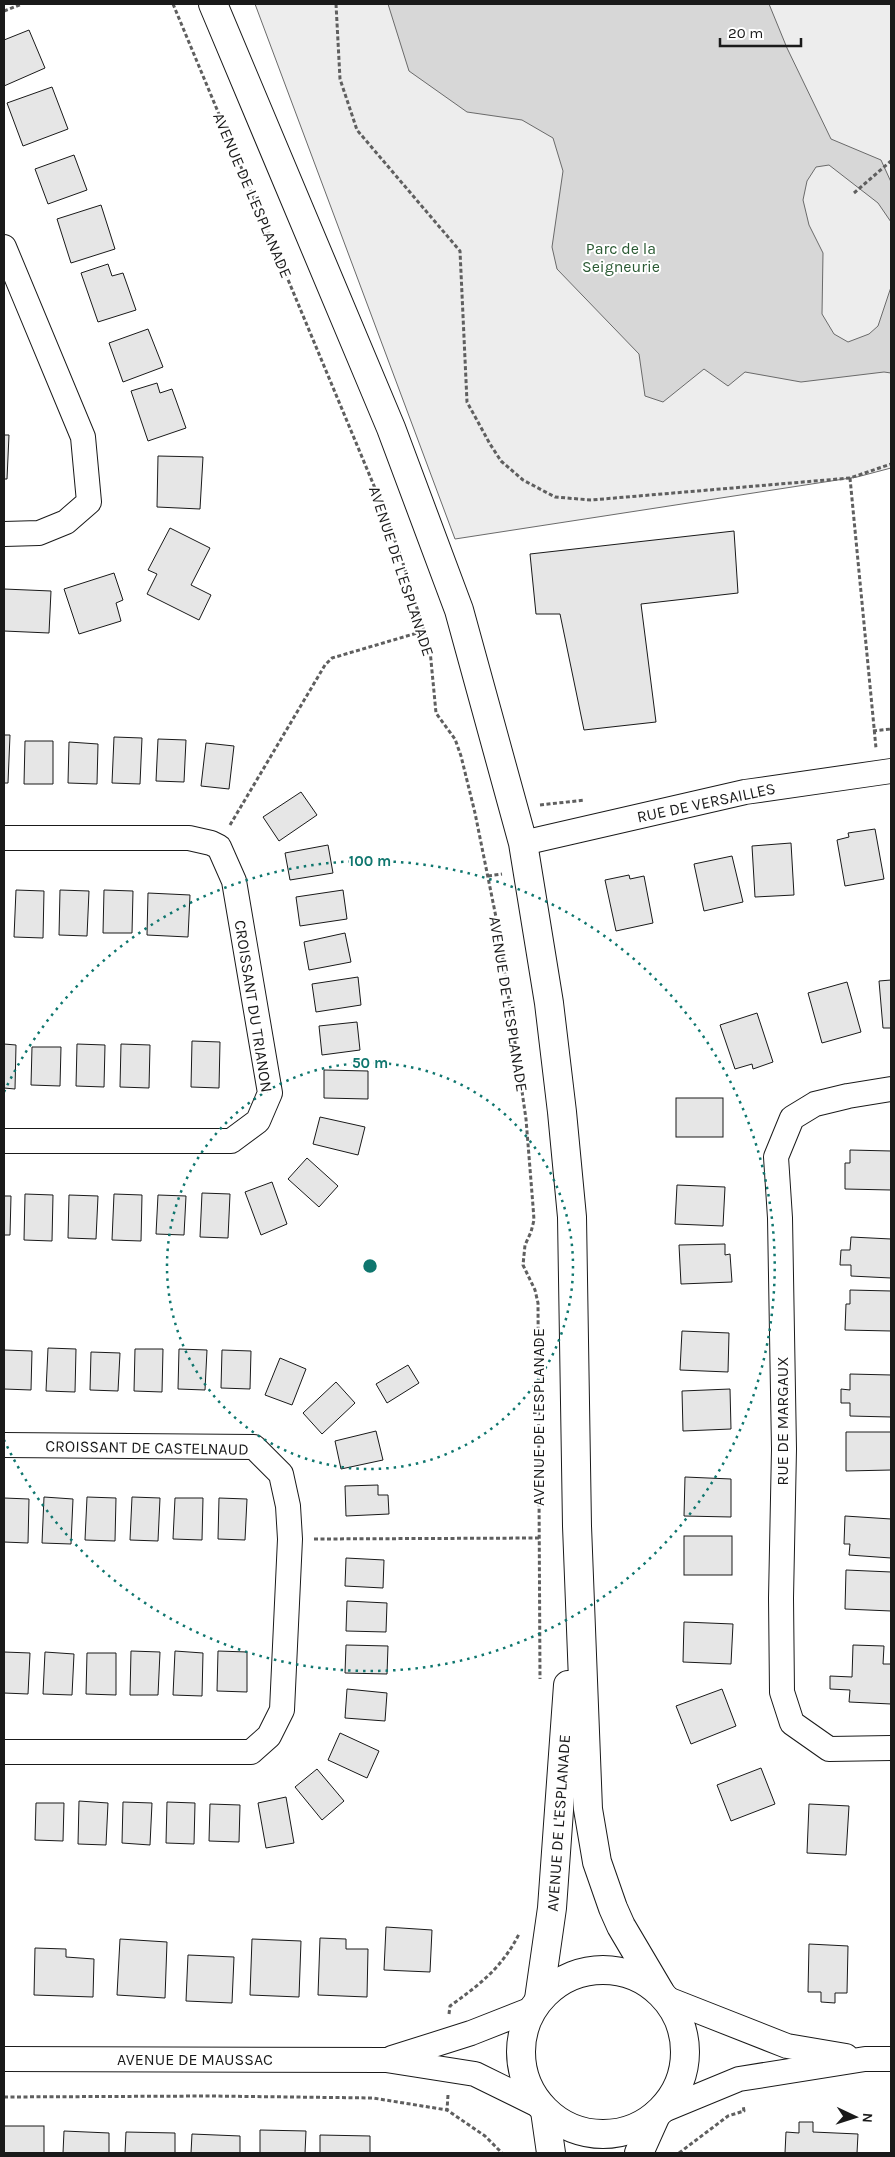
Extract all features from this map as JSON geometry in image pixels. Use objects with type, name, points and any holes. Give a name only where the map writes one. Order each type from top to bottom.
[{"type":"street","name":"AVENUE DE L'ESPLANADE","points":[[213,4],[392,428],[459,610],[523,842],[548,1003],[562,1112],[572,1217],[577,1526],[589,1818],[597,1862],[613,1908],[621,1926],[663,1995]]},
{"type":"street","points":[[4,247],[83,438],[89,502],[66,522],[39,533],[4,534]]},
{"type":"street","name":"RUE DE VERSAILLES","points":[[523,842],[745,792],[891,771]]},
{"type":"street","name":"CROISSANT DU TRIANON","points":[[4,838],[189,838],[211,843],[219,848],[234,881],[270,1093],[258,1122],[231,1141],[4,1141]]},
{"type":"street","name":"RUE DE MARGAUX","points":[[891,1089],[815,1104],[792,1118],[776,1157],[780,1218],[784,1449],[781,1598],[782,1692],[792,1723],[829,1749],[891,1748]]},
{"type":"street","name":"CROISSANT DE CASTELNAUD","points":[[4,1445],[254,1446],[281,1474],[288,1506],[290,1540],[282,1710],[269,1736],[251,1752],[4,1752]]},
{"type":"street","name":"AVENUE DE L'ESPLANADE","points":[[535,2004],[552,1908],[558,1850],[577,1526]]},
{"type":"street","points":[[551,2153],[542,2109],[526,2084],[520,2059],[522,2033],[535,2004],[565,1978],[598,1969],[631,1974],[663,1995],[787,2046],[865,2060]]},
{"type":"street","points":[[639,2153],[658,2114],[672,2096],[681,2077],[685,2056],[684,2036],[677,2016],[663,1995]]},
{"type":"street","name":"AVENUE DE MAUSSAC","points":[[386,2060],[471,2033],[535,2004]]},
{"type":"street","name":"AVENUE DE MAUSSAC","points":[[4,2059],[386,2060],[474,2074],[542,2109]]},
{"type":"street","points":[[542,2109],[564,2125],[587,2133],[612,2134],[635,2128],[658,2114],[739,2080],[865,2060],[891,2059]]},
{"type":"path","points":[[4,11],[22,4]]},
{"type":"path","name":"AVENUE DE L'ESPLANADE","points":[[173,4],[352,429],[400,557],[424,631],[433,669],[436,712],[455,739],[475,813],[499,932],[526,1119],[534,1220],[525,1245],[523,1264],[535,1290],[538,1302],[540,1685]]},
{"type":"path","points":[[336,4],[340,80],[357,130],[460,251],[467,402],[501,461],[523,480],[556,497],[591,500],[850,478],[891,464]]},
{"type":"path","points":[[854,193],[891,161]]},
{"type":"path","points":[[850,478],[876,750]]},
{"type":"path","points":[[229,827],[320,672],[332,658],[424,631]]},
{"type":"path","points":[[873,731],[891,730]]},
{"type":"path","points":[[306,1539],[539,1538]]},
{"type":"path","points":[[451,2021],[448,2011],[450,2006],[487,1979],[504,1959],[521,1929]]},
{"type":"path","points":[[447,2110],[446,2105],[450,2088]]},
{"type":"path","points":[[4,2097],[210,2096],[373,2098],[447,2110],[485,2136],[502,2153]]},
{"type":"path","points":[[679,2153],[728,2116],[744,2110],[741,2098]]},
{"type":"green space","name":"Parc de la Seigneurie","points":[[255,4],[891,4],[891,468],[857,477],[455,539]]},
{"type":"shaded area","points":[[388,4],[769,4],[787,48],[831,139],[881,160],[891,182],[891,222],[878,203],[829,165],[816,167],[807,181],[803,200],[809,225],[823,253],[822,314],[834,334],[848,342],[869,334],[878,326],[891,287],[891,373],[884,372],[801,382],[745,372],[728,386],[704,369],[663,402],[645,396],[639,354],[557,269],[552,247],[563,171],[553,138],[522,120],[467,112],[409,71]]},
{"type":"building","points":[[29,30],[45,68],[4,86],[4,40]]},
{"type":"building","points":[[52,87],[68,129],[23,146],[7,103]]},
{"type":"building","points":[[74,155],[87,190],[48,204],[35,169]]},
{"type":"building","points":[[101,205],[115,249],[71,263],[57,219]]},
{"type":"building","points":[[108,264],[112,276],[123,273],[136,310],[98,322],[81,273]]},
{"type":"building","points":[[148,329],[163,367],[123,382],[109,343]]},
{"type":"building","points":[[157,383],[160,393],[172,389],[186,428],[148,441],[131,391]]},
{"type":"building","points":[[4,435],[9,435],[7,479],[4,479]]},
{"type":"building","points":[[158,456],[203,457],[200,509],[157,507]]},
{"type":"building","points":[[170,528],[210,548],[191,585],[211,595],[199,620],[147,594],[157,574],[148,570]]},
{"type":"building","points":[[734,531],[738,593],[641,604],[656,722],[584,730],[560,614],[536,614],[530,554]]},
{"type":"building","points":[[114,573],[123,600],[116,603],[121,621],[79,634],[64,589]]},
{"type":"building","points":[[4,589],[51,591],[49,633],[4,631]]},
{"type":"building","points":[[4,735],[10,735],[8,783],[4,783]]},
{"type":"building","points":[[114,737],[142,738],[140,784],[112,783]]},
{"type":"building","points":[[158,739],[186,740],[184,782],[156,781]]},
{"type":"building","points":[[25,741],[53,741],[53,784],[24,784]]},
{"type":"building","points":[[69,742],[98,744],[97,784],[68,783]]},
{"type":"building","points":[[206,743],[234,746],[229,789],[201,786]]},
{"type":"building","points":[[301,792],[317,815],[279,841],[263,817]]},
{"type":"building","points":[[875,829],[884,879],[845,886],[837,840],[849,837],[848,833]]},
{"type":"building","points":[[791,843],[794,895],[755,897],[752,846]]},
{"type":"building","points":[[328,845],[333,873],[290,880],[285,853]]},
{"type":"building","points":[[732,856],[743,902],[704,911],[694,864]]},
{"type":"building","points":[[629,875],[630,879],[644,876],[653,923],[616,931],[605,880]]},
{"type":"building","points":[[16,890],[44,891],[43,938],[14,937]]},
{"type":"building","points":[[60,890],[89,891],[87,936],[59,935]]},
{"type":"building","points":[[104,890],[133,891],[132,933],[103,933]]},
{"type":"building","points":[[343,890],[347,919],[300,926],[296,897]]},
{"type":"building","points":[[148,893],[190,895],[188,937],[147,935]]},
{"type":"building","points":[[345,933],[351,962],[309,970],[304,942]]},
{"type":"building","points":[[358,977],[361,1005],[316,1012],[312,984]]},
{"type":"building","points":[[891,980],[891,1028],[883,1028],[879,981]]},
{"type":"building","points":[[847,982],[861,1032],[822,1043],[808,993]]},
{"type":"building","points":[[757,1013],[773,1062],[753,1069],[752,1064],[735,1069],[720,1025]]},
{"type":"building","points":[[357,1022],[360,1050],[322,1055],[319,1026]]},
{"type":"building","points":[[192,1041],[220,1042],[219,1088],[191,1087]]},
{"type":"building","points":[[4,1044],[16,1045],[15,1089],[4,1088]]},
{"type":"building","points":[[77,1044],[105,1045],[104,1087],[76,1086]]},
{"type":"building","points":[[121,1044],[150,1045],[149,1088],[120,1087]]},
{"type":"building","points":[[32,1047],[61,1047],[60,1086],[31,1085]]},
{"type":"building","points":[[324,1070],[368,1071],[368,1099],[324,1098]]},
{"type":"building","points":[[676,1098],[723,1098],[723,1137],[676,1137]]},
{"type":"building","points":[[320,1117],[365,1127],[358,1155],[313,1144]]},
{"type":"building","points":[[850,1150],[891,1151],[891,1190],[845,1189],[845,1163],[850,1163]]},
{"type":"building","points":[[307,1158],[338,1186],[319,1207],[288,1179]]},
{"type":"building","points":[[272,1182],[287,1224],[261,1235],[245,1192]]},
{"type":"building","points":[[677,1185],[725,1187],[723,1226],[675,1224]]},
{"type":"building","points":[[202,1193],[230,1194],[228,1238],[200,1237]]},
{"type":"building","points":[[25,1194],[53,1195],[52,1241],[24,1240]]},
{"type":"building","points":[[114,1194],[142,1195],[141,1241],[112,1240]]},
{"type":"building","points":[[69,1195],[98,1196],[96,1239],[68,1238]]},
{"type":"building","points":[[158,1195],[186,1196],[184,1235],[156,1234]]},
{"type":"building","points":[[4,1196],[11,1196],[10,1235],[4,1235]]},
{"type":"building","points":[[851,1237],[891,1239],[891,1278],[851,1276],[851,1265],[840,1265],[841,1250],[850,1250]]},
{"type":"building","points":[[725,1244],[725,1255],[730,1254],[732,1282],[681,1284],[679,1245]]},
{"type":"building","points":[[850,1290],[891,1291],[891,1331],[845,1330],[846,1304],[850,1304]]},
{"type":"building","points":[[682,1331],[729,1333],[728,1372],[680,1370]]},
{"type":"building","points":[[48,1348],[76,1349],[75,1392],[46,1391]]},
{"type":"building","points":[[135,1349],[163,1349],[162,1392],[134,1391]]},
{"type":"building","points":[[179,1349],[207,1350],[205,1390],[178,1389]]},
{"type":"building","points":[[4,1350],[32,1351],[31,1390],[4,1389]]},
{"type":"building","points":[[222,1350],[251,1351],[250,1389],[221,1388]]},
{"type":"building","points":[[91,1352],[120,1353],[118,1391],[90,1390]]},
{"type":"building","points":[[280,1358],[306,1369],[292,1405],[265,1395]]},
{"type":"building","points":[[408,1365],[419,1383],[387,1403],[376,1384]]},
{"type":"building","points":[[850,1374],[891,1375],[891,1417],[850,1416],[850,1403],[841,1403],[841,1389],[850,1390]]},
{"type":"building","points":[[336,1382],[355,1403],[322,1434],[303,1413]]},
{"type":"building","points":[[730,1389],[731,1429],[683,1431],[682,1391]]},
{"type":"building","points":[[376,1431],[383,1460],[341,1469],[335,1441]]},
{"type":"building","points":[[846,1432],[891,1432],[891,1470],[846,1471]]},
{"type":"building","points":[[685,1477],[731,1479],[731,1517],[684,1516]]},
{"type":"building","points":[[378,1485],[378,1495],[388,1495],[389,1514],[346,1516],[345,1486]]},
{"type":"building","points":[[44,1497],[73,1499],[71,1544],[42,1543]]},
{"type":"building","points":[[87,1497],[116,1498],[115,1541],[85,1540]]},
{"type":"building","points":[[132,1497],[160,1498],[158,1541],[130,1540]]},
{"type":"building","points":[[4,1498],[29,1499],[28,1543],[4,1542]]},
{"type":"building","points":[[175,1498],[203,1498],[202,1540],[173,1539]]},
{"type":"building","points":[[219,1498],[247,1499],[245,1540],[218,1539]]},
{"type":"building","points":[[845,1516],[891,1519],[891,1558],[849,1555],[850,1544],[844,1544]]},
{"type":"building","points":[[684,1536],[732,1536],[732,1575],[684,1575]]},
{"type":"building","points":[[346,1558],[384,1560],[383,1588],[345,1586]]},
{"type":"building","points":[[846,1570],[891,1572],[891,1611],[845,1609]]},
{"type":"building","points":[[347,1601],[387,1603],[386,1632],[346,1631]]},
{"type":"building","points":[[684,1622],[733,1624],[731,1664],[683,1662]]},
{"type":"building","points":[[346,1645],[388,1646],[387,1674],[345,1673]]},
{"type":"building","points":[[853,1645],[884,1646],[883,1664],[891,1664],[891,1704],[849,1702],[850,1690],[830,1689],[830,1676],[852,1677]]},
{"type":"building","points":[[131,1651],[160,1652],[158,1695],[130,1695]]},
{"type":"building","points":[[175,1651],[203,1653],[202,1696],[173,1695]]},
{"type":"building","points":[[218,1651],[247,1652],[247,1692],[217,1691]]},
{"type":"building","points":[[4,1652],[30,1653],[28,1694],[4,1693]]},
{"type":"building","points":[[45,1652],[74,1654],[72,1695],[43,1694]]},
{"type":"building","points":[[87,1653],[116,1653],[116,1695],[86,1694]]},
{"type":"building","points":[[347,1689],[387,1693],[385,1721],[345,1718]]},
{"type":"building","points":[[722,1689],[736,1726],[691,1744],[676,1706]]},
{"type":"building","points":[[340,1733],[379,1751],[367,1778],[328,1760]]},
{"type":"building","points":[[761,1768],[775,1804],[731,1821],[717,1785]]},
{"type":"building","points":[[317,1769],[344,1801],[322,1820],[295,1787]]},
{"type":"building","points":[[286,1797],[294,1843],[266,1848],[258,1803]]},
{"type":"building","points":[[79,1801],[108,1803],[106,1845],[78,1844]]},
{"type":"building","points":[[123,1802],[152,1803],[150,1845],[122,1843]]},
{"type":"building","points":[[167,1802],[195,1803],[194,1844],[166,1843]]},
{"type":"building","points":[[36,1803],[64,1803],[63,1841],[35,1840]]},
{"type":"building","points":[[210,1804],[240,1805],[239,1842],[209,1841]]},
{"type":"building","points":[[809,1804],[849,1806],[846,1855],[807,1853]]},
{"type":"building","points":[[386,1927],[432,1930],[430,1972],[384,1970]]},
{"type":"building","points":[[320,1938],[346,1939],[346,1949],[368,1949],[367,1997],[318,1995]]},
{"type":"building","points":[[120,1939],[167,1942],[165,1998],[117,1995]]},
{"type":"building","points":[[252,1939],[301,1941],[299,1997],[250,1995]]},
{"type":"building","points":[[809,1944],[848,1946],[847,1993],[835,1993],[835,2003],[821,2002],[821,1992],[808,1992]]},
{"type":"building","points":[[35,1948],[66,1949],[66,1957],[94,1959],[93,1997],[34,1995]]},
{"type":"building","points":[[188,1955],[234,1957],[232,2003],[186,2001]]},
{"type":"building","points":[[799,2122],[813,2122],[813,2132],[858,2134],[857,2153],[785,2153],[786,2132],[799,2133]]},
{"type":"building","points":[[4,2126],[44,2126],[44,2153],[4,2153]]},
{"type":"building","points":[[260,2130],[306,2131],[305,2153],[260,2153]]},
{"type":"building","points":[[64,2131],[109,2133],[109,2153],[63,2153]]},
{"type":"building","points":[[126,2132],[175,2133],[175,2153],[125,2153]]},
{"type":"building","points":[[192,2134],[240,2136],[240,2153],[191,2153]]},
{"type":"building","points":[[320,2135],[370,2136],[370,2153],[320,2153]]}]
